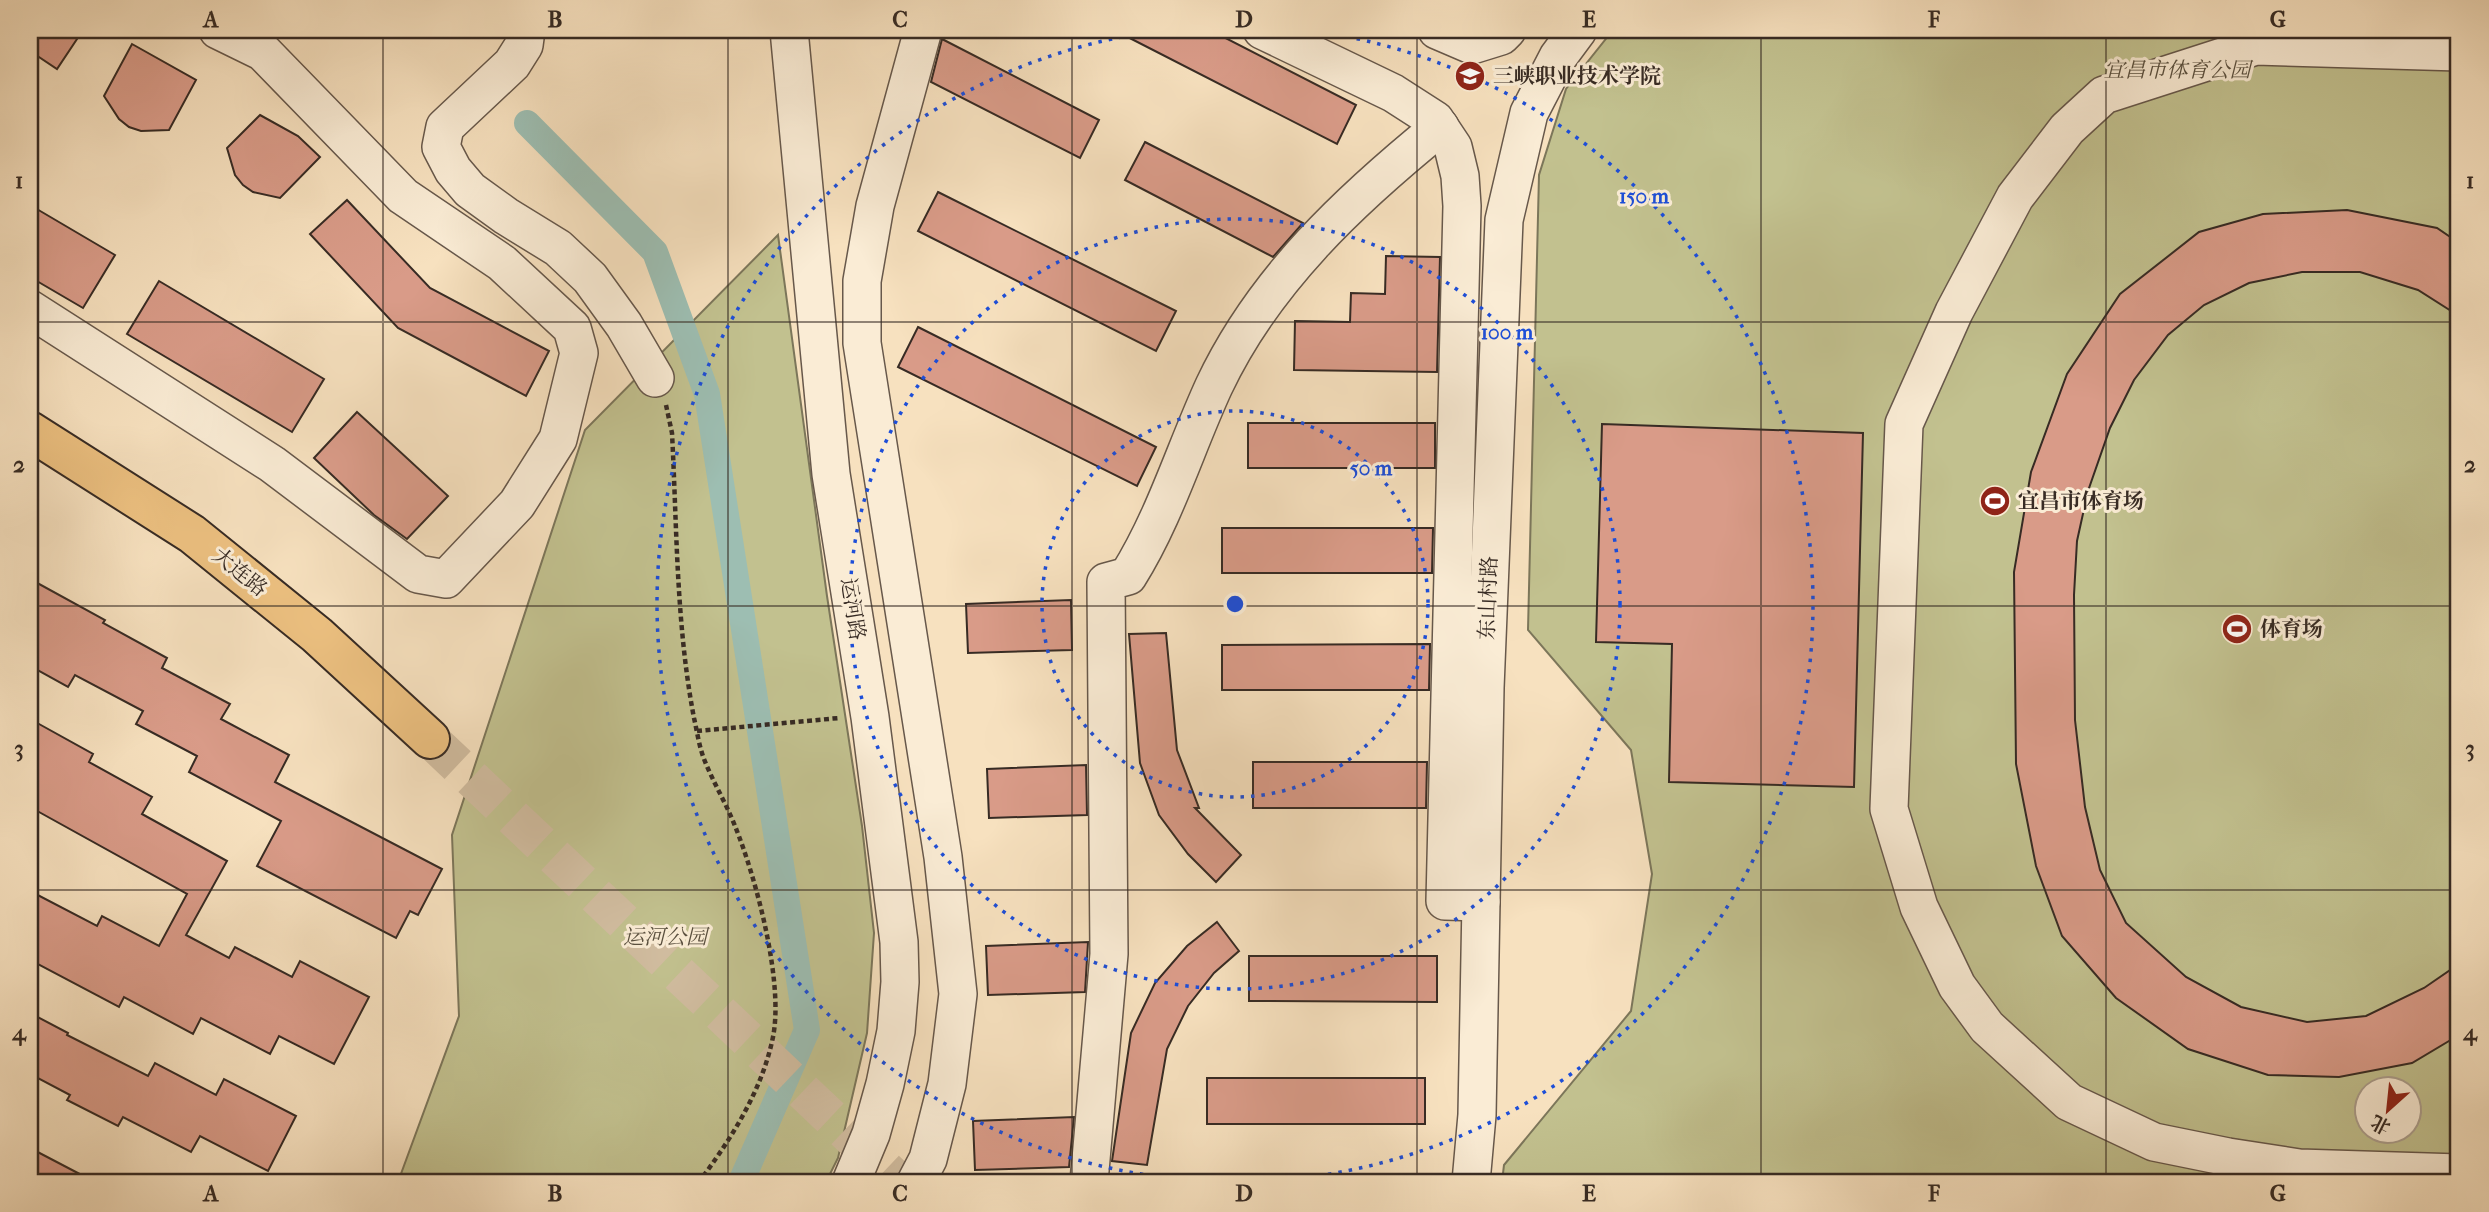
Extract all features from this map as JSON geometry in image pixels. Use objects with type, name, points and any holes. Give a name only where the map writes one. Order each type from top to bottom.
[{"type":"main road","name":"大连路","points":[[30,431],[192,534],[317,635],[430,739]]},
{"type":"street","points":[[30,309],[272,464],[418,574],[446,579],[517,504],[558,439],[579,353],[572,328],[502,263],[403,197],[262,52],[218,30]]},
{"type":"street","points":[[526,30],[524,45],[512,64],[445,127],[442,146],[453,170],[470,190],[558,248],[590,278],[624,326],[655,378]]},
{"type":"street","name":"运河路","points":[[789,30],[831,474],[870,717],[899,942],[900,982],[896,1031],[870,1134],[851,1182]]},
{"type":"street","points":[[916,1182],[928,1159],[947,1084],[958,994],[943,857],[862,343],[862,281],[875,206],[923,30]]},
{"type":"street","points":[[1262,30],[1393,93],[1435,120],[1453,147],[1460,176],[1462,206],[1445,901],[1481,902]]},
{"type":"street","points":[[1437,30],[1472,46],[1501,36],[1507,30]]},
{"type":"street","name":"东山村路","points":[[1471,1182],[1477,1115],[1485,688],[1504,220],[1529,113],[1558,57],[1578,30]]},
{"type":"street","points":[[2459,52],[2256,46],[2104,95],[2067,129],[2015,197],[1954,312],[1904,424],[1889,809],[1919,907],[1957,986],[1987,1027],[2069,1102],[2154,1142],[2228,1157],[2299,1168],[2459,1173]]},
{"type":"street","points":[[1089,1182],[1109,954],[1106,582],[1128,576],[1147,547],[1215,385],[1248,324],[1311,243],[1378,177],[1440,127]]},
{"type":"path","points":[[655,378],[662,392],[672,433],[682,641],[703,757],[736,826],[756,891],[771,953],[774,1000],[773,1037],[754,1095],[723,1149],[699,1182]]},
{"type":"path","points":[[700,731],[815,720]]},
{"type":"green space","name":"宜昌市体育场","points":[[1613,30],[2459,30],[2459,1182],[1502,1182],[1504,1165],[1631,1011],[1652,874],[1631,750],[1528,630],[1539,175],[1566,89]]},
{"type":"green space","name":"运河公园","points":[[778,235],[827,596],[862,826],[874,933],[867,1033],[838,1158],[826,1182],[398,1182],[459,1016],[452,835],[585,430]]},
{"type":"building","points":[[30,30],[83,30],[57,69],[30,51]]},
{"type":"building","points":[[1114,30],[1210,30],[1356,105],[1337,144]]},
{"type":"building","points":[[942,39],[1099,120],[1080,158],[931,82]]},
{"type":"building","points":[[132,44],[196,80],[169,130],[141,131],[129,127],[119,119],[104,96]]},
{"type":"building","points":[[260,115],[298,136],[320,157],[280,198],[253,192],[243,185],[235,175],[227,148]]},
{"type":"building","points":[[1145,142],[1303,223],[1273,257],[1125,180]]},
{"type":"building","points":[[938,192],[1176,311],[1156,351],[918,231]]},
{"type":"building","points":[[347,200],[430,288],[549,351],[526,396],[398,328],[310,234]]},
{"type":"building","points":[[30,205],[115,255],[83,308],[30,277]]},
{"type":"building","points":[[2347,210],[2437,228],[2459,243],[2459,316],[2418,290],[2360,272],[2302,272],[2249,283],[2204,305],[2168,335],[2134,380],[2110,428],[2088,491],[2077,541],[2074,595],[2075,720],[2085,807],[2100,870],[2126,923],[2186,977],[2241,1007],[2307,1022],[2366,1016],[2424,988],[2459,964],[2459,1035],[2412,1063],[2339,1077],[2268,1075],[2188,1049],[2116,998],[2062,936],[2036,866],[2016,764],[2014,572],[2031,472],[2067,374],[2120,294],[2199,232],[2263,214]]},
{"type":"building","points":[[1386,256],[1440,257],[1437,372],[1294,370],[1295,321],[1350,322],[1351,293],[1385,294]]},
{"type":"building","points":[[159,281],[324,379],[292,432],[127,334]]},
{"type":"building","points":[[918,327],[1156,447],[1137,486],[898,367]]},
{"type":"building","points":[[357,412],[448,496],[407,539],[374,515],[314,458]]},
{"type":"building","points":[[1248,423],[1435,423],[1435,468],[1248,468]]},
{"type":"building","points":[[1602,424],[1863,433],[1854,787],[1669,782],[1672,644],[1596,642]]},
{"type":"building","points":[[1222,528],[1433,528],[1432,573],[1222,573]]},
{"type":"building","points":[[30,579],[167,658],[162,668],[230,704],[221,719],[289,755],[275,782],[442,869],[418,915],[410,911],[396,938],[257,866],[281,821],[189,772],[197,756],[136,724],[143,711],[75,675],[68,687],[30,666]]},
{"type":"building","points":[[1071,600],[1072,650],[968,653],[966,604]]},
{"type":"building","points":[[1166,633],[1177,750],[1199,808],[1195,808],[1241,855],[1216,882],[1188,854],[1159,815],[1140,763],[1129,634]]},
{"type":"building","points":[[1430,644],[1429,690],[1222,690],[1222,645]]},
{"type":"building","points":[[30,719],[93,754],[89,762],[152,797],[142,814],[227,861],[186,935],[229,958],[235,947],[292,977],[300,961],[369,997],[334,1064],[279,1036],[270,1054],[201,1018],[193,1034],[124,997],[119,1007],[30,960],[30,891],[97,926],[102,916],[159,946],[187,894],[30,807]]},
{"type":"building","points":[[1253,762],[1427,762],[1426,808],[1253,808]]},
{"type":"building","points":[[1086,765],[1087,815],[989,818],[987,769]]},
{"type":"building","points":[[1217,922],[1239,951],[1214,973],[1188,1006],[1167,1049],[1147,1165],[1112,1161],[1131,1033],[1155,983],[1187,946]]},
{"type":"building","points":[[1088,942],[1085,992],[988,995],[986,946]]},
{"type":"building","points":[[1249,956],[1437,956],[1437,1002],[1249,1001]]},
{"type":"building","points":[[30,1013],[148,1076],[155,1063],[216,1095],[224,1079],[296,1116],[268,1171],[200,1136],[191,1152],[123,1117],[118,1126],[67,1100],[70,1095],[30,1074]]},
{"type":"building","points":[[1207,1078],[1425,1078],[1425,1124],[1207,1124]]},
{"type":"building","points":[[1074,1117],[1069,1167],[975,1170],[973,1121]]},
{"type":"building","points":[[30,1148],[95,1182],[30,1182]]},
{"type":"waterway","points":[[527,123],[655,252],[707,394],[807,1030],[741,1182]]},
{"type":"tunnel","points":[[430,739],[899,1182]]},
{"type":"place","name":"三峡职业技术学院","points":[[1470,76]]},
{"type":"place","name":"宜昌市体育场","points":[[1995,501]]},
{"type":"place","name":"体育场","points":[[2237,629]]},
{"type":"park label","name":"宜昌市体育公园","points":[[2177,70]]}]
